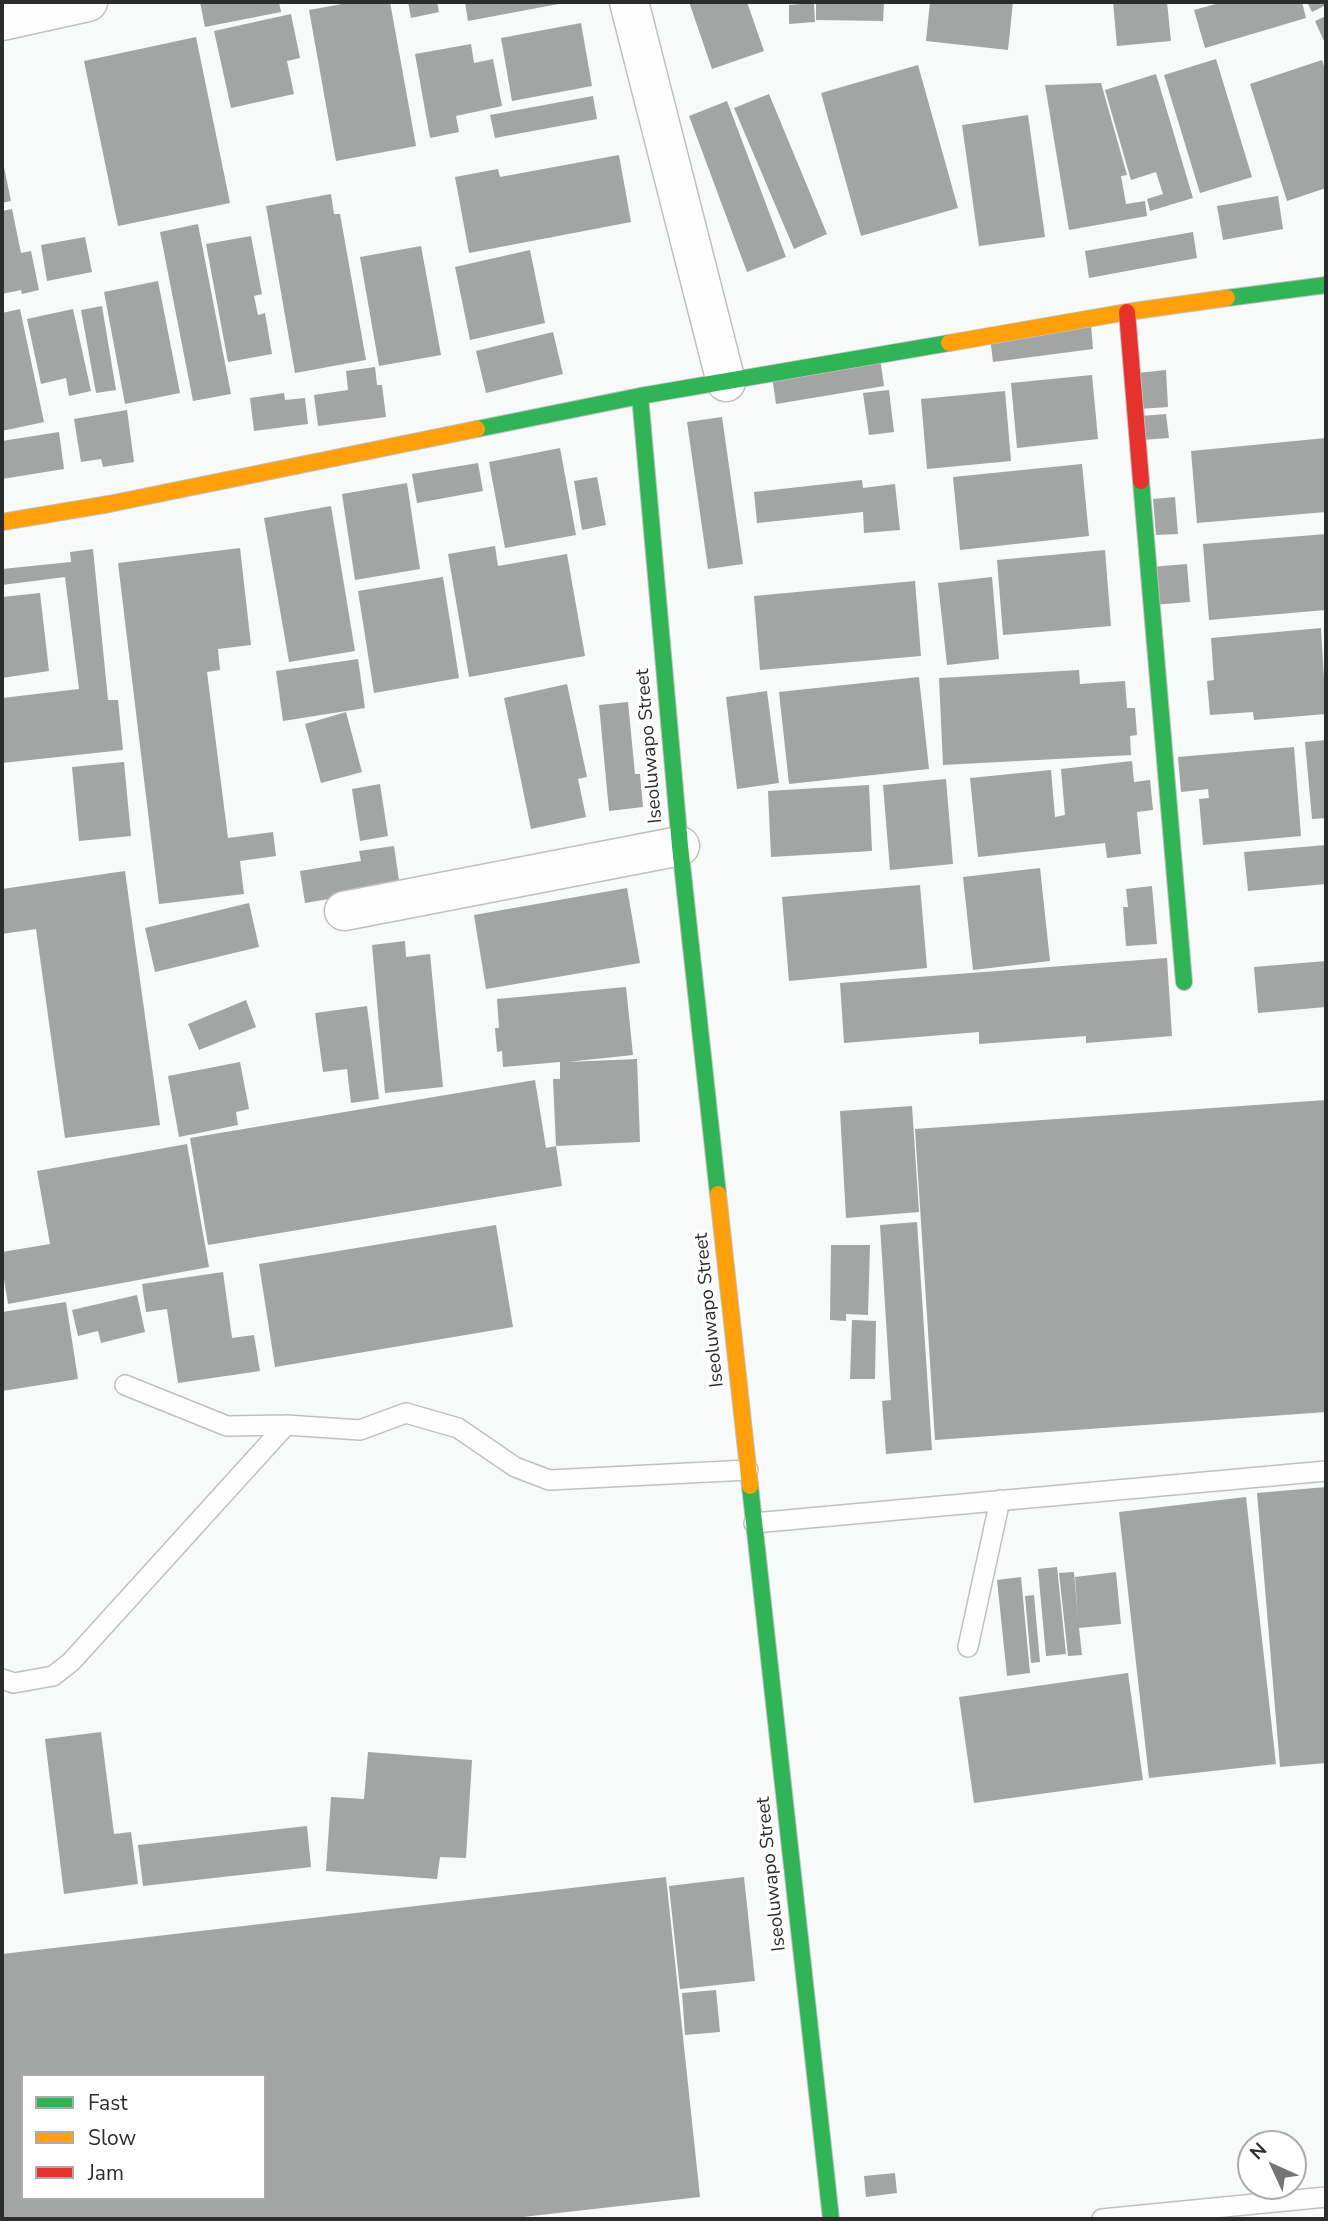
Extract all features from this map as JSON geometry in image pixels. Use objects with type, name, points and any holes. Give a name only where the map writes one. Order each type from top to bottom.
[{"type":"street","points":[[2,21],[88,2]]},
{"type":"street","points":[[628,2],[726,382]]},
{"type":"street","points":[[2,522],[109,504],[640,396],[1127,312],[1326,285]]},
{"type":"street","points":[[1127,312],[1184,982]]},
{"type":"street","name":"Iseoluwapo Street","points":[[640,396],[680,846],[831,2219]]},
{"type":"street","points":[[344,911],[680,846]]},
{"type":"lane","points":[[125,1385],[228,1426],[286,1425],[360,1430],[406,1413],[458,1428],[515,1467],[549,1480],[748,1470]]},
{"type":"lane","points":[[2,1679],[14,1684],[52,1676],[71,1662],[286,1425]]},
{"type":"lane","points":[[754,1523],[1326,1471]]},
{"type":"lane","points":[[968,1647],[1000,1500]]},
{"type":"lane","points":[[1102,2219],[1326,2196]]},
{"type":"building","points":[[200,2],[279,2],[281,12],[205,27]]},
{"type":"building","points":[[353,2],[390,2],[416,146],[336,161],[309,10]]},
{"type":"building","points":[[408,2],[437,2],[439,12],[411,18]]},
{"type":"building","points":[[465,2],[564,2],[564,3],[468,21]]},
{"type":"building","points":[[689,2],[747,2],[764,51],[712,69]]},
{"type":"building","points":[[816,2],[884,2],[883,21],[816,20]]},
{"type":"building","points":[[930,2],[1013,2],[1008,50],[926,41]]},
{"type":"building","points":[[1113,2],[1167,2],[1171,41],[1117,46]]},
{"type":"building","points":[[1223,2],[1302,2],[1306,18],[1205,48],[1194,10]]},
{"type":"building","points":[[1307,2],[1326,2],[1326,5],[1312,12]]},
{"type":"building","points":[[814,3],[815,22],[789,24],[789,5]]},
{"type":"building","points":[[291,14],[300,58],[287,61],[294,94],[231,108],[214,31]]},
{"type":"building","points":[[1326,16],[1326,40],[1324,41],[1315,21]]},
{"type":"building","points":[[581,23],[592,86],[512,101],[501,38]]},
{"type":"building","points":[[196,37],[230,203],[118,226],[84,61]]},
{"type":"building","points":[[471,44],[474,63],[493,59],[502,106],[456,116],[459,132],[430,138],[415,54]]},
{"type":"building","points":[[1216,59],[1252,177],[1200,193],[1164,75]]},
{"type":"building","points":[[1322,60],[1326,73],[1326,188],[1287,201],[1250,84]]},
{"type":"building","points":[[918,65],[958,208],[861,236],[821,93]]},
{"type":"building","points":[[1156,74],[1193,198],[1150,211],[1147,199],[1163,194],[1156,172],[1131,180],[1105,90]]},
{"type":"building","points":[[1101,83],[1127,175],[1121,176],[1126,204],[1145,201],[1147,216],[1069,230],[1045,85]]},
{"type":"building","points":[[769,94],[827,234],[794,249],[734,108]]},
{"type":"building","points":[[593,96],[597,119],[495,138],[490,115]]},
{"type":"building","points":[[727,101],[786,257],[747,272],[689,116]]},
{"type":"building","points":[[1028,115],[1045,237],[979,246],[962,125]]},
{"type":"building","points":[[619,155],[631,222],[469,253],[455,177],[498,169],[500,177]]},
{"type":"building","points":[[2,157],[11,201],[2,203]]},
{"type":"building","points":[[331,194],[334,214],[340,214],[366,360],[295,373],[266,206]]},
{"type":"building","points":[[1278,196],[1283,229],[1223,240],[1217,206]]},
{"type":"building","points":[[12,209],[21,253],[31,251],[39,290],[22,294],[21,290],[2,294],[2,211]]},
{"type":"building","points":[[198,224],[231,394],[193,401],[160,232]]},
{"type":"building","points":[[1193,232],[1197,258],[1089,278],[1085,251]]},
{"type":"building","points":[[251,236],[262,294],[254,296],[258,315],[265,313],[272,354],[228,362],[206,244]]},
{"type":"building","points":[[85,237],[92,272],[47,281],[41,245]]},
{"type":"building","points":[[421,246],[441,355],[379,366],[360,257]]},
{"type":"building","points":[[530,250],[545,323],[470,340],[455,267]]},
{"type":"building","points":[[158,281],[180,393],[125,404],[104,292]]},
{"type":"building","points":[[102,306],[116,390],[96,393],[81,310]]},
{"type":"building","points":[[20,309],[44,422],[2,431],[2,313]]},
{"type":"building","points":[[73,309],[91,391],[69,396],[66,378],[41,384],[27,319]]},
{"type":"building","points":[[1091,324],[1093,349],[993,362],[990,337]]},
{"type":"building","points":[[553,332],[563,374],[486,393],[476,351]]},
{"type":"building","points":[[880,358],[884,386],[776,404],[772,376]]},
{"type":"building","points":[[375,367],[377,385],[382,385],[386,417],[318,426],[314,395],[348,390],[346,371]]},
{"type":"building","points":[[1166,370],[1168,407],[1140,409],[1137,373]]},
{"type":"building","points":[[1092,375],[1098,439],[1017,448],[1011,383]]},
{"type":"building","points":[[889,390],[894,432],[869,435],[863,393]]},
{"type":"building","points":[[1005,391],[1011,461],[927,469],[921,399]]},
{"type":"building","points":[[284,393],[285,400],[305,398],[308,424],[254,431],[250,398]]},
{"type":"building","points":[[127,410],[134,462],[103,467],[101,459],[81,462],[74,419]]},
{"type":"building","points":[[1166,414],[1169,438],[1141,440],[1140,416]]},
{"type":"building","points":[[722,417],[743,564],[708,569],[687,422]]},
{"type":"building","points":[[59,432],[64,469],[2,479],[2,441]]},
{"type":"building","points":[[1326,438],[1326,512],[1197,523],[1191,451]]},
{"type":"building","points":[[560,448],[576,535],[505,548],[489,462]]},
{"type":"building","points":[[478,463],[483,491],[417,503],[412,474]]},
{"type":"building","points":[[1082,464],[1089,536],[960,550],[953,477]]},
{"type":"building","points":[[597,477],[606,525],[582,530],[574,481]]},
{"type":"building","points":[[862,480],[863,488],[895,484],[900,530],[864,533],[863,512],[757,523],[754,492]]},
{"type":"building","points":[[407,483],[420,569],[355,580],[342,494]]},
{"type":"building","points":[[1175,497],[1178,534],[1156,535],[1153,499]]},
{"type":"building","points":[[331,506],[355,651],[289,662],[264,518]]},
{"type":"building","points":[[1326,534],[1326,610],[1209,620],[1203,544]]},
{"type":"building","points":[[495,546],[498,566],[567,554],[585,656],[469,677],[448,554]]},
{"type":"building","points":[[240,548],[251,645],[218,649],[220,670],[207,672],[228,838],[273,832],[276,856],[240,861],[244,894],[159,904],[118,563]]},
{"type":"building","points":[[93,549],[108,700],[118,700],[123,750],[2,763],[2,698],[79,689],[65,577],[2,585],[2,569],[71,562],[70,552]]},
{"type":"building","points":[[1105,550],[1111,626],[1003,635],[997,560]]},
{"type":"building","points":[[1187,564],[1190,602],[1153,605],[1150,567]]},
{"type":"building","points":[[443,577],[459,678],[374,693],[358,591]]},
{"type":"building","points":[[992,577],[999,659],[947,665],[938,583]]},
{"type":"building","points":[[915,581],[921,656],[760,670],[754,596]]},
{"type":"building","points":[[40,593],[49,671],[2,678],[2,597]]},
{"type":"building","points":[[1321,628],[1326,714],[1254,720],[1253,712],[1210,715],[1207,681],[1214,680],[1211,638]]},
{"type":"building","points":[[358,659],[365,708],[283,721],[276,671]]},
{"type":"building","points":[[1079,670],[1080,684],[1125,681],[1127,708],[1135,708],[1137,735],[1130,736],[1131,755],[943,765],[939,678]]},
{"type":"building","points":[[919,677],[929,769],[789,784],[779,692]]},
{"type":"building","points":[[567,684],[587,777],[578,779],[586,817],[531,829],[504,698]]},
{"type":"building","points":[[767,691],[779,783],[737,789],[726,697]]},
{"type":"building","points":[[628,702],[635,774],[640,774],[643,807],[609,811],[599,705]]},
{"type":"building","points":[[346,712],[362,772],[321,783],[305,724]]},
{"type":"building","points":[[1326,740],[1326,818],[1312,819],[1305,742]]},
{"type":"building","points":[[1294,747],[1301,836],[1203,845],[1199,799],[1209,798],[1208,789],[1181,792],[1178,757]]},
{"type":"building","points":[[1132,761],[1134,782],[1150,780],[1153,810],[1137,812],[1141,854],[1107,858],[1105,843],[978,857],[970,778],[1051,770],[1055,817],[1065,815],[1061,769]]},
{"type":"building","points":[[124,762],[131,836],[79,841],[72,767]]},
{"type":"building","points":[[946,779],[953,864],[890,870],[883,785]]},
{"type":"building","points":[[380,784],[388,836],[360,841],[352,789]]},
{"type":"building","points":[[869,785],[872,851],[771,857],[768,791]]},
{"type":"building","points":[[1326,845],[1326,884],[1248,891],[1244,852]]},
{"type":"building","points":[[394,846],[400,887],[305,903],[300,871],[361,861],[359,851]]},
{"type":"building","points":[[1040,868],[1050,961],[973,970],[963,877]]},
{"type":"building","points":[[125,871],[160,1125],[65,1138],[36,929],[2,934],[2,889]]},
{"type":"building","points":[[920,885],[927,968],[789,981],[782,897]]},
{"type":"building","points":[[1152,886],[1157,944],[1126,946],[1123,907],[1128,907],[1126,889]]},
{"type":"building","points":[[627,888],[640,963],[486,989],[474,915]]},
{"type":"building","points":[[249,903],[259,947],[155,972],[145,928]]},
{"type":"building","points":[[405,941],[406,957],[430,954],[443,1087],[385,1093],[372,945]]},
{"type":"building","points":[[1167,958],[1172,1036],[1086,1043],[1086,1036],[979,1044],[979,1032],[844,1043],[840,983]]},
{"type":"building","points":[[1326,961],[1326,1007],[1258,1013],[1254,967]]},
{"type":"building","points":[[626,987],[633,1055],[567,1062],[637,1059],[640,1142],[556,1146],[553,1079],[560,1079],[560,1062],[503,1067],[502,1051],[497,1052],[497,999]]},
{"type":"building","points":[[246,1000],[256,1027],[199,1050],[188,1024]]},
{"type":"building","points":[[367,1006],[379,1099],[351,1103],[347,1069],[323,1072],[315,1013]]},
{"type":"building","points":[[240,1062],[249,1109],[236,1112],[238,1125],[179,1137],[168,1076]]},
{"type":"building","points":[[535,1080],[546,1148],[556,1146],[562,1186],[208,1245],[190,1138]]},
{"type":"building","points":[[1326,1100],[1326,1412],[935,1440],[915,1129]]},
{"type":"building","points":[[912,1106],[919,1212],[846,1218],[840,1111]]},
{"type":"building","points":[[187,1144],[209,1267],[8,1304],[2,1252],[50,1244],[37,1171]]},
{"type":"building","points":[[917,1222],[932,1450],[886,1454],[882,1401],[891,1400],[880,1225]]},
{"type":"building","points":[[496,1225],[513,1327],[275,1367],[259,1264]]},
{"type":"building","points":[[831,1245],[870,1245],[868,1315],[846,1314],[846,1321],[830,1320]]},
{"type":"building","points":[[223,1272],[232,1338],[254,1335],[260,1371],[178,1383],[167,1309],[146,1312],[142,1284]]},
{"type":"building","points":[[137,1295],[145,1332],[101,1343],[98,1331],[78,1336],[72,1310]]},
{"type":"building","points":[[66,1302],[78,1379],[2,1391],[2,1312]]},
{"type":"building","points":[[852,1320],[876,1321],[875,1379],[850,1379]]},
{"type":"building","points":[[1326,1487],[1326,1763],[1280,1767],[1257,1493]]},
{"type":"building","points":[[1246,1497],[1276,1764],[1149,1778],[1119,1512]]},
{"type":"building","points":[[1057,1567],[1066,1654],[1046,1656],[1038,1569]]},
{"type":"building","points":[[1074,1572],[1078,1619],[1075,1577],[1116,1572],[1121,1624],[1079,1628],[1082,1655],[1068,1656],[1059,1573]]},
{"type":"building","points":[[1021,1577],[1030,1673],[1007,1676],[997,1580]]},
{"type":"building","points":[[1034,1595],[1040,1662],[1031,1663],[1025,1596]]},
{"type":"building","points":[[1128,1673],[1143,1780],[974,1803],[959,1697]]},
{"type":"building","points":[[101,1732],[114,1834],[131,1832],[138,1884],[64,1894],[45,1739]]},
{"type":"building","points":[[368,1752],[472,1760],[466,1858],[440,1857],[437,1879],[326,1871],[331,1797],[364,1799]]},
{"type":"building","points":[[307,1826],[311,1867],[143,1886],[138,1845]]},
{"type":"building","points":[[666,1877],[700,2197],[505,2219],[2,2219],[2,1954]]},
{"type":"building","points":[[744,1877],[755,1981],[680,1989],[669,1886]]},
{"type":"building","points":[[716,1990],[720,2032],[685,2035],[682,1993]]},
{"type":"building","points":[[895,2173],[897,2193],[866,2197],[864,2176]]},
{"type":"traffic: fast","points":[[1227,298],[1326,285]]},
{"type":"traffic: fast","points":[[477,429],[640,396],[949,343]]},
{"type":"traffic: fast","points":[[640,396],[680,846],[718,1194]]},
{"type":"traffic: fast","points":[[1141,481],[1184,982]]},
{"type":"traffic: fast","points":[[750,1486],[831,2219]]},
{"type":"traffic: slow","points":[[949,343],[1127,312],[1227,298]]},
{"type":"traffic: slow","points":[[2,522],[109,504],[477,429]]},
{"type":"traffic: slow","points":[[718,1194],[750,1486]]},
{"type":"traffic: jam","points":[[1127,312],[1141,481]]}]
